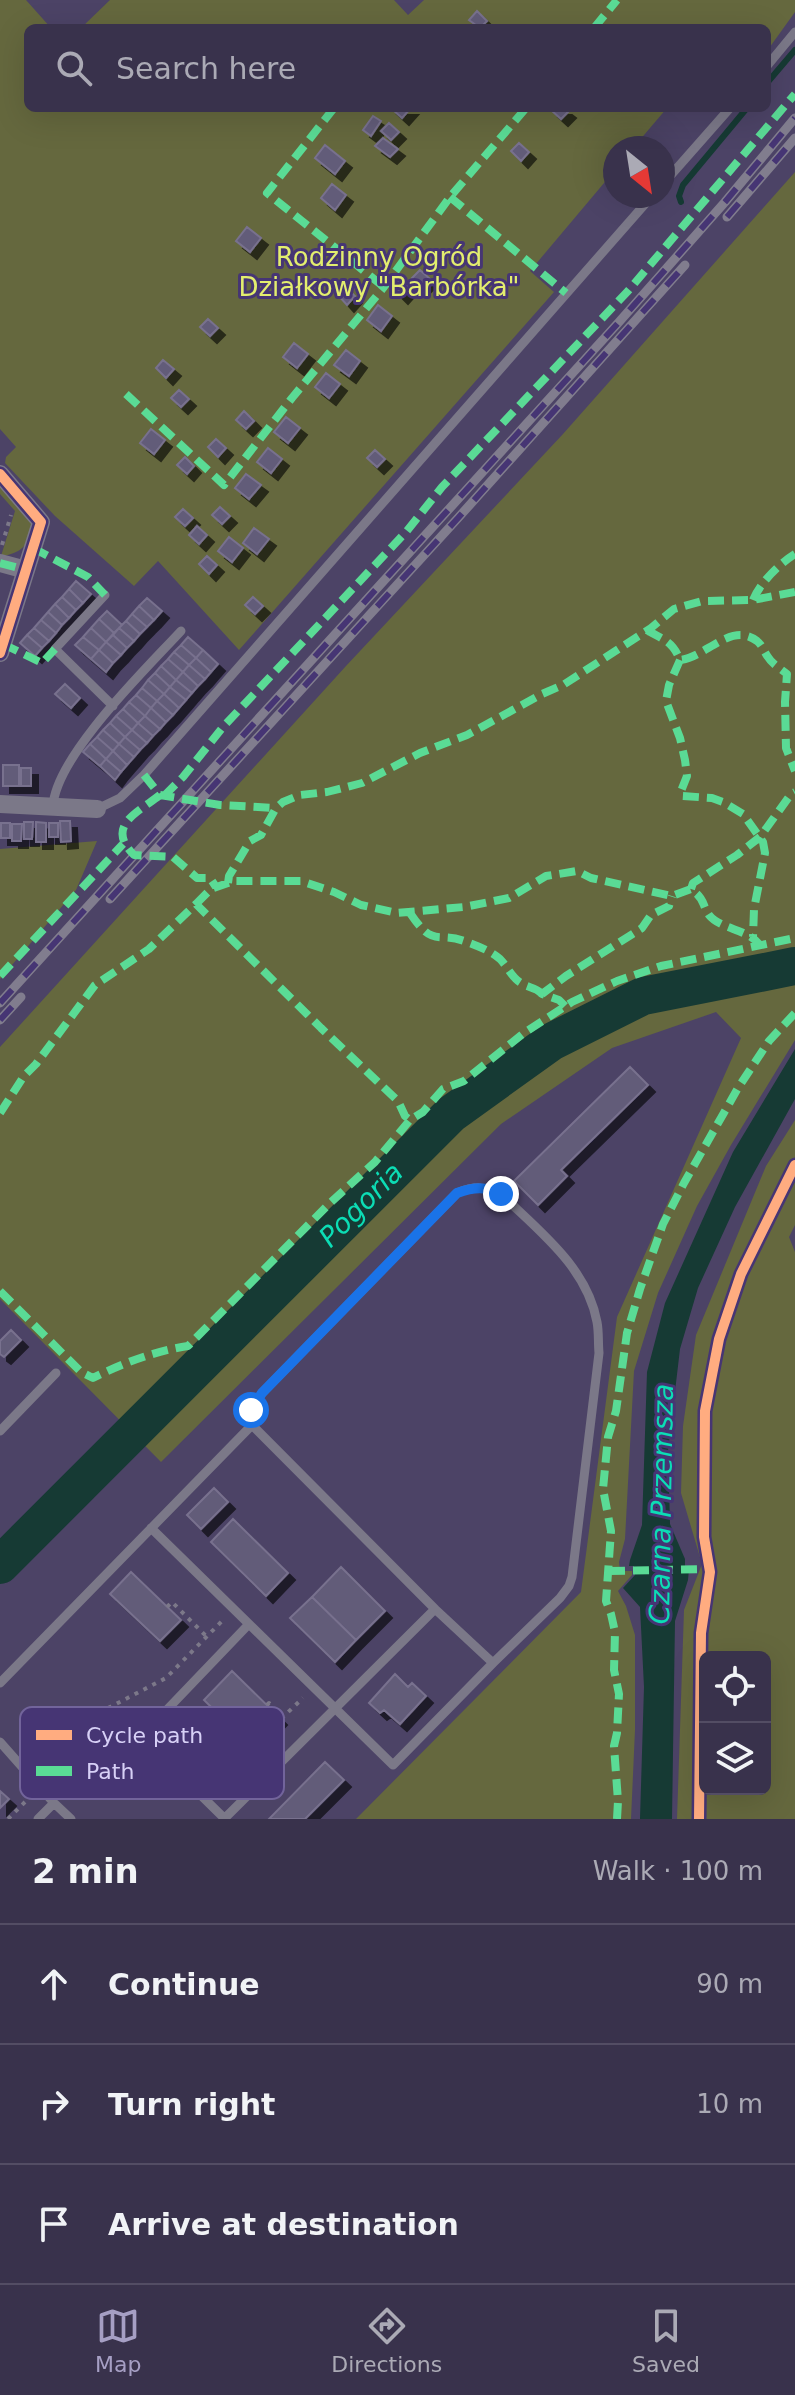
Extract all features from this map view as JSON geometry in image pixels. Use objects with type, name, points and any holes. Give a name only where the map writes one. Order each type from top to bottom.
[{"type":"street","points":[[0,474],[41,522],[0,653]]},
{"type":"street","points":[[0,563],[26,570]]},
{"type":"street","points":[[0,804],[97,809]]},
{"type":"lane","points":[[771,61],[795,32]]},
{"type":"lane","points":[[675,170],[726,112]]},
{"type":"lane","points":[[97,809],[120,798],[139,781],[641,208]]},
{"type":"lane","points":[[105,595],[55,649],[113,706]]},
{"type":"lane","points":[[53,806],[54,792],[83,740],[181,631]]},
{"type":"lane","points":[[151,1528],[393,1765],[560,1598],[572,1577],[599,1353],[597,1321],[586,1288],[566,1258],[501,1194],[490,1188],[472,1187],[457,1193],[262,1393],[251,1410],[252,1425],[493,1663]]},
{"type":"lane","points":[[0,1431],[56,1373]]},
{"type":"lane","points":[[0,1683],[252,1425]]},
{"type":"lane","points":[[284,1760],[435,1609]]},
{"type":"lane","points":[[170,1707],[249,1624]]},
{"type":"lane","points":[[0,1742],[20,1765]]},
{"type":"lane","points":[[50,1799],[71,1819]]},
{"type":"lane","points":[[204,1799],[224,1819],[244,1799]]},
{"type":"lane","points":[[38,1819],[54,1803]]},
{"type":"path","points":[[0,553],[12,512]]},
{"type":"path","points":[[167,1607],[172,1602],[206,1636]]},
{"type":"path","points":[[110,1707],[166,1678],[233,1609]]},
{"type":"path","points":[[284,1716],[313,1688]]},
{"type":"path","points":[[267,1705],[269,1703],[273,1707]]},
{"type":"path","points":[[8,1819],[24,1799]]},
{"type":"green space","name":"Rodzinny Ogród Działkowy \"Barbórka\"","points":[[0,0],[26,0],[47,24],[24,24],[24,112],[664,112],[643,136],[603,136],[603,184],[530,271],[554,292],[239,650],[158,561],[134,586],[55,516],[5,463],[6,457],[16,447],[0,429]]},
{"type":"green space","points":[[110,0],[394,0],[408,15],[424,0],[795,0],[795,12],[771,45],[771,24],[85,24]]},
{"type":"green space","points":[[795,172],[795,1040],[697,1206],[658,1293],[634,1371],[625,1539],[619,1562],[620,1571],[632,1571],[632,1575],[618,1591],[635,1635],[631,1819],[356,1819],[581,1592],[617,1317],[741,1038],[716,1012],[612,1048],[501,1124],[161,1462],[0,1299],[0,1047],[346,666],[563,434]]},
{"type":"green space","points":[[0,485],[31,521],[25,546],[15,553],[1,556],[15,511],[0,494]]},
{"type":"green space","points":[[97,841],[76,890],[0,979],[0,849]]},
{"type":"green space","points":[[795,1120],[795,1225],[789,1237],[795,1252],[795,1819],[677,1819],[684,1610],[702,1564],[681,1493],[683,1426],[696,1335],[766,1166]]},
{"type":"water","name":"Czarna Przemsza","points":[[795,1049],[795,1099],[735,1207],[698,1288],[680,1349],[668,1451],[670,1524],[685,1559],[685,1569],[689,1569],[675,1621],[672,1819],[640,1819],[644,1687],[640,1607],[623,1588],[635,1575],[634,1566],[629,1566],[642,1525],[647,1372],[665,1303],[733,1152]]},
{"type":"building","points":[[477,11],[487,21],[474,24],[469,20]]},
{"type":"building","points":[[553,112],[568,112],[561,119]]},
{"type":"building","points":[[373,116],[381,121],[371,136],[363,130]]},
{"type":"building","points":[[389,123],[399,132],[391,140],[381,131]]},
{"type":"building","points":[[383,138],[398,149],[390,157],[375,146]]},
{"type":"building","points":[[519,143],[529,152],[521,161],[511,151]]},
{"type":"building","points":[[325,145],[345,161],[335,174],[315,158]]},
{"type":"building","points":[[332,184],[346,195],[335,210],[321,198]]},
{"type":"building","points":[[247,227],[261,238],[250,252],[236,241]]},
{"type":"building","points":[[420,270],[430,279],[422,287],[412,278]]},
{"type":"building","points":[[399,279],[409,288],[401,297],[391,287]]},
{"type":"building","points":[[345,287],[355,296],[347,305],[338,295]]},
{"type":"building","points":[[378,305],[392,316],[381,331],[367,320]]},
{"type":"building","points":[[208,319],[218,328],[210,336],[200,327]]},
{"type":"building","points":[[294,343],[308,354],[297,368],[283,357]]},
{"type":"building","points":[[346,350],[360,361],[349,376],[334,365]]},
{"type":"building","points":[[163,360],[174,369],[166,378],[156,368]]},
{"type":"building","points":[[326,373],[340,384],[329,398],[315,387]]},
{"type":"building","points":[[179,390],[189,399],[181,407],[171,398]]},
{"type":"building","points":[[244,411],[254,421],[246,429],[236,420]]},
{"type":"building","points":[[286,417],[300,428],[288,443],[274,432]]},
{"type":"building","points":[[151,429],[165,440],[154,454],[140,443]]},
{"type":"building","points":[[216,439],[226,448],[218,457],[208,447]]},
{"type":"building","points":[[268,448],[282,459],[271,473],[257,462]]},
{"type":"building","points":[[375,450],[385,459],[377,467],[367,458]]},
{"type":"building","points":[[185,457],[194,466],[187,474],[177,465]]},
{"type":"building","points":[[246,474],[261,485],[249,499],[235,488]]},
{"type":"building","points":[[220,507],[230,516],[222,524],[212,515]]},
{"type":"building","points":[[183,509],[193,518],[185,526],[175,517]]},
{"type":"building","points":[[197,526],[207,535],[199,544],[189,535]]},
{"type":"building","points":[[254,528],[269,539],[257,554],[243,543]]},
{"type":"building","points":[[229,537],[243,548],[232,562],[218,551]]},
{"type":"building","points":[[207,556],[217,565],[209,574],[199,564]]},
{"type":"building","points":[[76,581],[91,594],[83,603],[69,589]]},
{"type":"building","points":[[69,589],[83,603],[76,610],[62,597]]},
{"type":"building","points":[[62,597],[76,610],[69,618],[55,604]]},
{"type":"building","points":[[253,597],[263,606],[255,614],[245,605]]},
{"type":"building","points":[[147,598],[162,611],[154,620],[139,606]]},
{"type":"building","points":[[55,604],[69,618],[62,625],[48,612]]},
{"type":"building","points":[[139,606],[154,620],[147,627],[132,614]]},
{"type":"building","points":[[107,611],[122,625],[114,633],[99,619]]},
{"type":"building","points":[[48,612],[62,625],[56,633],[41,620]]},
{"type":"building","points":[[132,614],[147,627],[140,634],[126,621]]},
{"type":"building","points":[[99,619],[114,633],[106,642],[91,628]]},
{"type":"building","points":[[41,620],[56,633],[49,641],[34,628]]},
{"type":"building","points":[[126,621],[140,634],[134,641],[119,628]]},
{"type":"building","points":[[34,628],[49,641],[42,648],[27,635]]},
{"type":"building","points":[[91,628],[106,642],[99,650],[83,637]]},
{"type":"building","points":[[119,628],[134,641],[127,648],[113,635]]},
{"type":"building","points":[[27,635],[42,648],[35,656],[20,643]]},
{"type":"building","points":[[113,635],[127,648],[121,655],[106,642]]},
{"type":"building","points":[[83,637],[99,650],[91,659],[75,645]]},
{"type":"building","points":[[188,637],[203,650],[196,658],[181,645]]},
{"type":"building","points":[[106,642],[121,655],[113,663],[99,650]]},
{"type":"building","points":[[181,645],[196,658],[189,665],[174,652]]},
{"type":"building","points":[[99,650],[113,663],[106,672],[91,659]]},
{"type":"building","points":[[203,650],[218,664],[211,672],[196,658]]},
{"type":"building","points":[[174,652],[189,665],[183,672],[168,659]]},
{"type":"building","points":[[196,658],[211,672],[205,679],[189,665]]},
{"type":"building","points":[[168,659],[183,672],[176,680],[161,666]]},
{"type":"building","points":[[189,665],[205,679],[198,686],[183,672]]},
{"type":"building","points":[[161,666],[176,680],[170,687],[155,673]]},
{"type":"building","points":[[183,672],[198,686],[192,693],[176,680]]},
{"type":"building","points":[[155,673],[170,687],[164,694],[148,680]]},
{"type":"building","points":[[148,680],[164,694],[157,701],[142,688]]},
{"type":"building","points":[[176,680],[192,693],[186,700],[170,687]]},
{"type":"building","points":[[65,684],[80,698],[71,708],[55,694]]},
{"type":"building","points":[[170,687],[186,700],[179,708],[164,694]]},
{"type":"building","points":[[142,688],[157,701],[151,708],[136,695]]},
{"type":"building","points":[[164,694],[179,708],[173,715],[157,701]]},
{"type":"building","points":[[136,695],[151,708],[145,716],[129,702]]},
{"type":"building","points":[[157,701],[173,715],[166,722],[151,708]]},
{"type":"building","points":[[129,702],[145,716],[138,723],[123,709]]},
{"type":"building","points":[[151,708],[166,722],[160,729],[145,716]]},
{"type":"building","points":[[123,709],[138,723],[132,730],[116,716]]},
{"type":"building","points":[[116,716],[132,730],[125,737],[110,723]]},
{"type":"building","points":[[145,716],[160,729],[153,736],[138,723]]},
{"type":"building","points":[[110,723],[125,737],[119,744],[103,730]]},
{"type":"building","points":[[138,723],[153,736],[147,743],[132,730]]},
{"type":"building","points":[[103,730],[119,744],[113,751],[97,737]]},
{"type":"building","points":[[132,730],[147,743],[140,750],[125,737]]},
{"type":"building","points":[[97,737],[113,751],[106,759],[90,744]]},
{"type":"building","points":[[125,737],[140,750],[134,757],[119,744]]},
{"type":"building","points":[[90,744],[106,759],[100,766],[83,752]]},
{"type":"building","points":[[119,744],[134,757],[127,765],[113,751]]},
{"type":"building","points":[[113,751],[127,765],[121,772],[106,759]]},
{"type":"building","points":[[106,759],[121,772],[115,780],[100,766]]},
{"type":"building","points":[[3,765],[19,765],[19,786],[3,786]]},
{"type":"building","points":[[21,768],[31,768],[31,786],[21,786]]},
{"type":"building","points":[[60,821],[70,821],[71,841],[61,842]]},
{"type":"building","points":[[24,822],[33,822],[32,839],[24,839]]},
{"type":"building","points":[[36,822],[46,823],[46,842],[36,842]]},
{"type":"building","points":[[1,823],[10,823],[10,838],[1,838]]},
{"type":"building","points":[[49,823],[58,823],[58,837],[49,837]]},
{"type":"building","points":[[12,824],[22,824],[21,841],[12,841]]},
{"type":"building","points":[[630,1067],[648,1085],[561,1170],[567,1176],[538,1205],[514,1181]]},
{"type":"building","points":[[11,1330],[21,1340],[4,1357],[0,1354],[0,1341]]},
{"type":"building","points":[[214,1488],[228,1502],[201,1529],[187,1515]]},
{"type":"building","points":[[233,1519],[288,1573],[266,1596],[211,1542]]},
{"type":"building","points":[[341,1567],[385,1611],[356,1640],[312,1597]]},
{"type":"building","points":[[131,1572],[181,1620],[160,1641],[110,1594]]},
{"type":"building","points":[[312,1597],[356,1640],[335,1662],[290,1618]]},
{"type":"building","points":[[232,1671],[269,1707],[211,1707],[204,1700]]},
{"type":"building","points":[[395,1674],[408,1687],[412,1683],[426,1696],[400,1724],[384,1710],[380,1713],[369,1703]]},
{"type":"building","points":[[325,1762],[344,1780],[305,1819],[269,1819]]},
{"type":"building","points":[[0,1791],[9,1799],[0,1808]]},
{"type":"waterway","points":[[771,78],[795,50]]},
{"type":"waterway","points":[[681,202],[679,196],[683,185],[744,112]]},
{"type":"waterway","name":"Pogoria","points":[[0,1565],[451,1114],[551,1042],[643,996],[795,966]]},
{"type":"railway","points":[[0,1003],[619,322],[795,118]]},
{"type":"railway","points":[[727,217],[795,138]]},
{"type":"railway","points":[[110,899],[685,265]]},
{"type":"railway","points":[[0,1020],[21,997]]},
{"type":"marked path","points":[[597,24],[617,0]]},
{"type":"marked path","points":[[164,796],[223,727],[406,532],[442,487],[628,291],[795,94]]},
{"type":"marked path","points":[[331,112],[267,193],[384,287]]},
{"type":"marked path","points":[[126,394],[224,485],[384,287],[450,197],[523,112]]},
{"type":"marked path","points":[[450,197],[566,293]]},
{"type":"marked path","points":[[33,548],[88,577],[105,595]]},
{"type":"marked path","points":[[753,600],[771,574],[795,554]]},
{"type":"marked path","points":[[0,563],[26,570]]},
{"type":"marked path","points":[[228,883],[250,841],[261,835],[276,808],[283,802],[300,795],[362,783],[420,753],[467,735],[563,685],[651,628],[674,609],[702,601],[753,600],[795,592]]},
{"type":"marked path","points":[[647,630],[670,644],[680,660],[738,635],[757,641],[772,662],[787,674],[786,748],[795,771]]},
{"type":"marked path","points":[[3,644],[42,663],[55,649]]},
{"type":"marked path","points":[[680,660],[666,701],[685,760],[687,776],[682,796],[723,802],[743,814],[763,842],[765,853],[754,909],[753,937]]},
{"type":"marked path","points":[[144,775],[160,795],[220,805],[276,808]]},
{"type":"marked path","points":[[691,889],[693,883],[760,837],[795,792]]},
{"type":"marked path","points":[[160,795],[134,814],[123,828],[126,845],[134,855],[173,857],[197,878],[210,878],[216,887]]},
{"type":"marked path","points":[[0,976],[123,844]]},
{"type":"marked path","points":[[196,904],[211,889],[234,881],[301,881],[361,905],[397,913],[464,907],[509,898],[546,876],[577,871],[591,878],[672,896],[691,889],[714,920],[748,935],[759,944]]},
{"type":"marked path","points":[[565,1006],[559,1000],[542,994],[642,928],[651,915],[669,906],[672,896]]},
{"type":"marked path","points":[[0,1113],[24,1076],[95,985],[149,949],[196,904],[398,1101],[410,1120]]},
{"type":"marked path","points":[[410,913],[431,935],[457,939],[493,954],[518,981],[542,994]]},
{"type":"marked path","points":[[0,1291],[81,1372],[93,1378],[139,1358],[188,1346],[375,1162],[410,1120],[423,1112],[443,1089],[464,1081],[524,1033],[572,1002],[617,981],[661,966],[795,938]]},
{"type":"marked path","points":[[617,1819],[614,1746],[619,1694],[614,1670],[615,1632],[606,1601],[611,1531],[603,1489],[608,1437],[616,1411],[627,1333],[663,1224],[684,1183],[738,1088],[769,1041],[795,1013]]},
{"type":"marked path","points":[[609,1571],[710,1569]]},
{"type":"cycle path","points":[[0,474],[41,522],[0,653]]},
{"type":"cycle path","points":[[699,1819],[701,1633],[710,1572],[704,1537],[705,1411],[719,1339],[741,1274],[795,1165]]},
{"type":"route","points":[[251,1410],[262,1393],[457,1193],[472,1187],[490,1188],[501,1194]]}]
